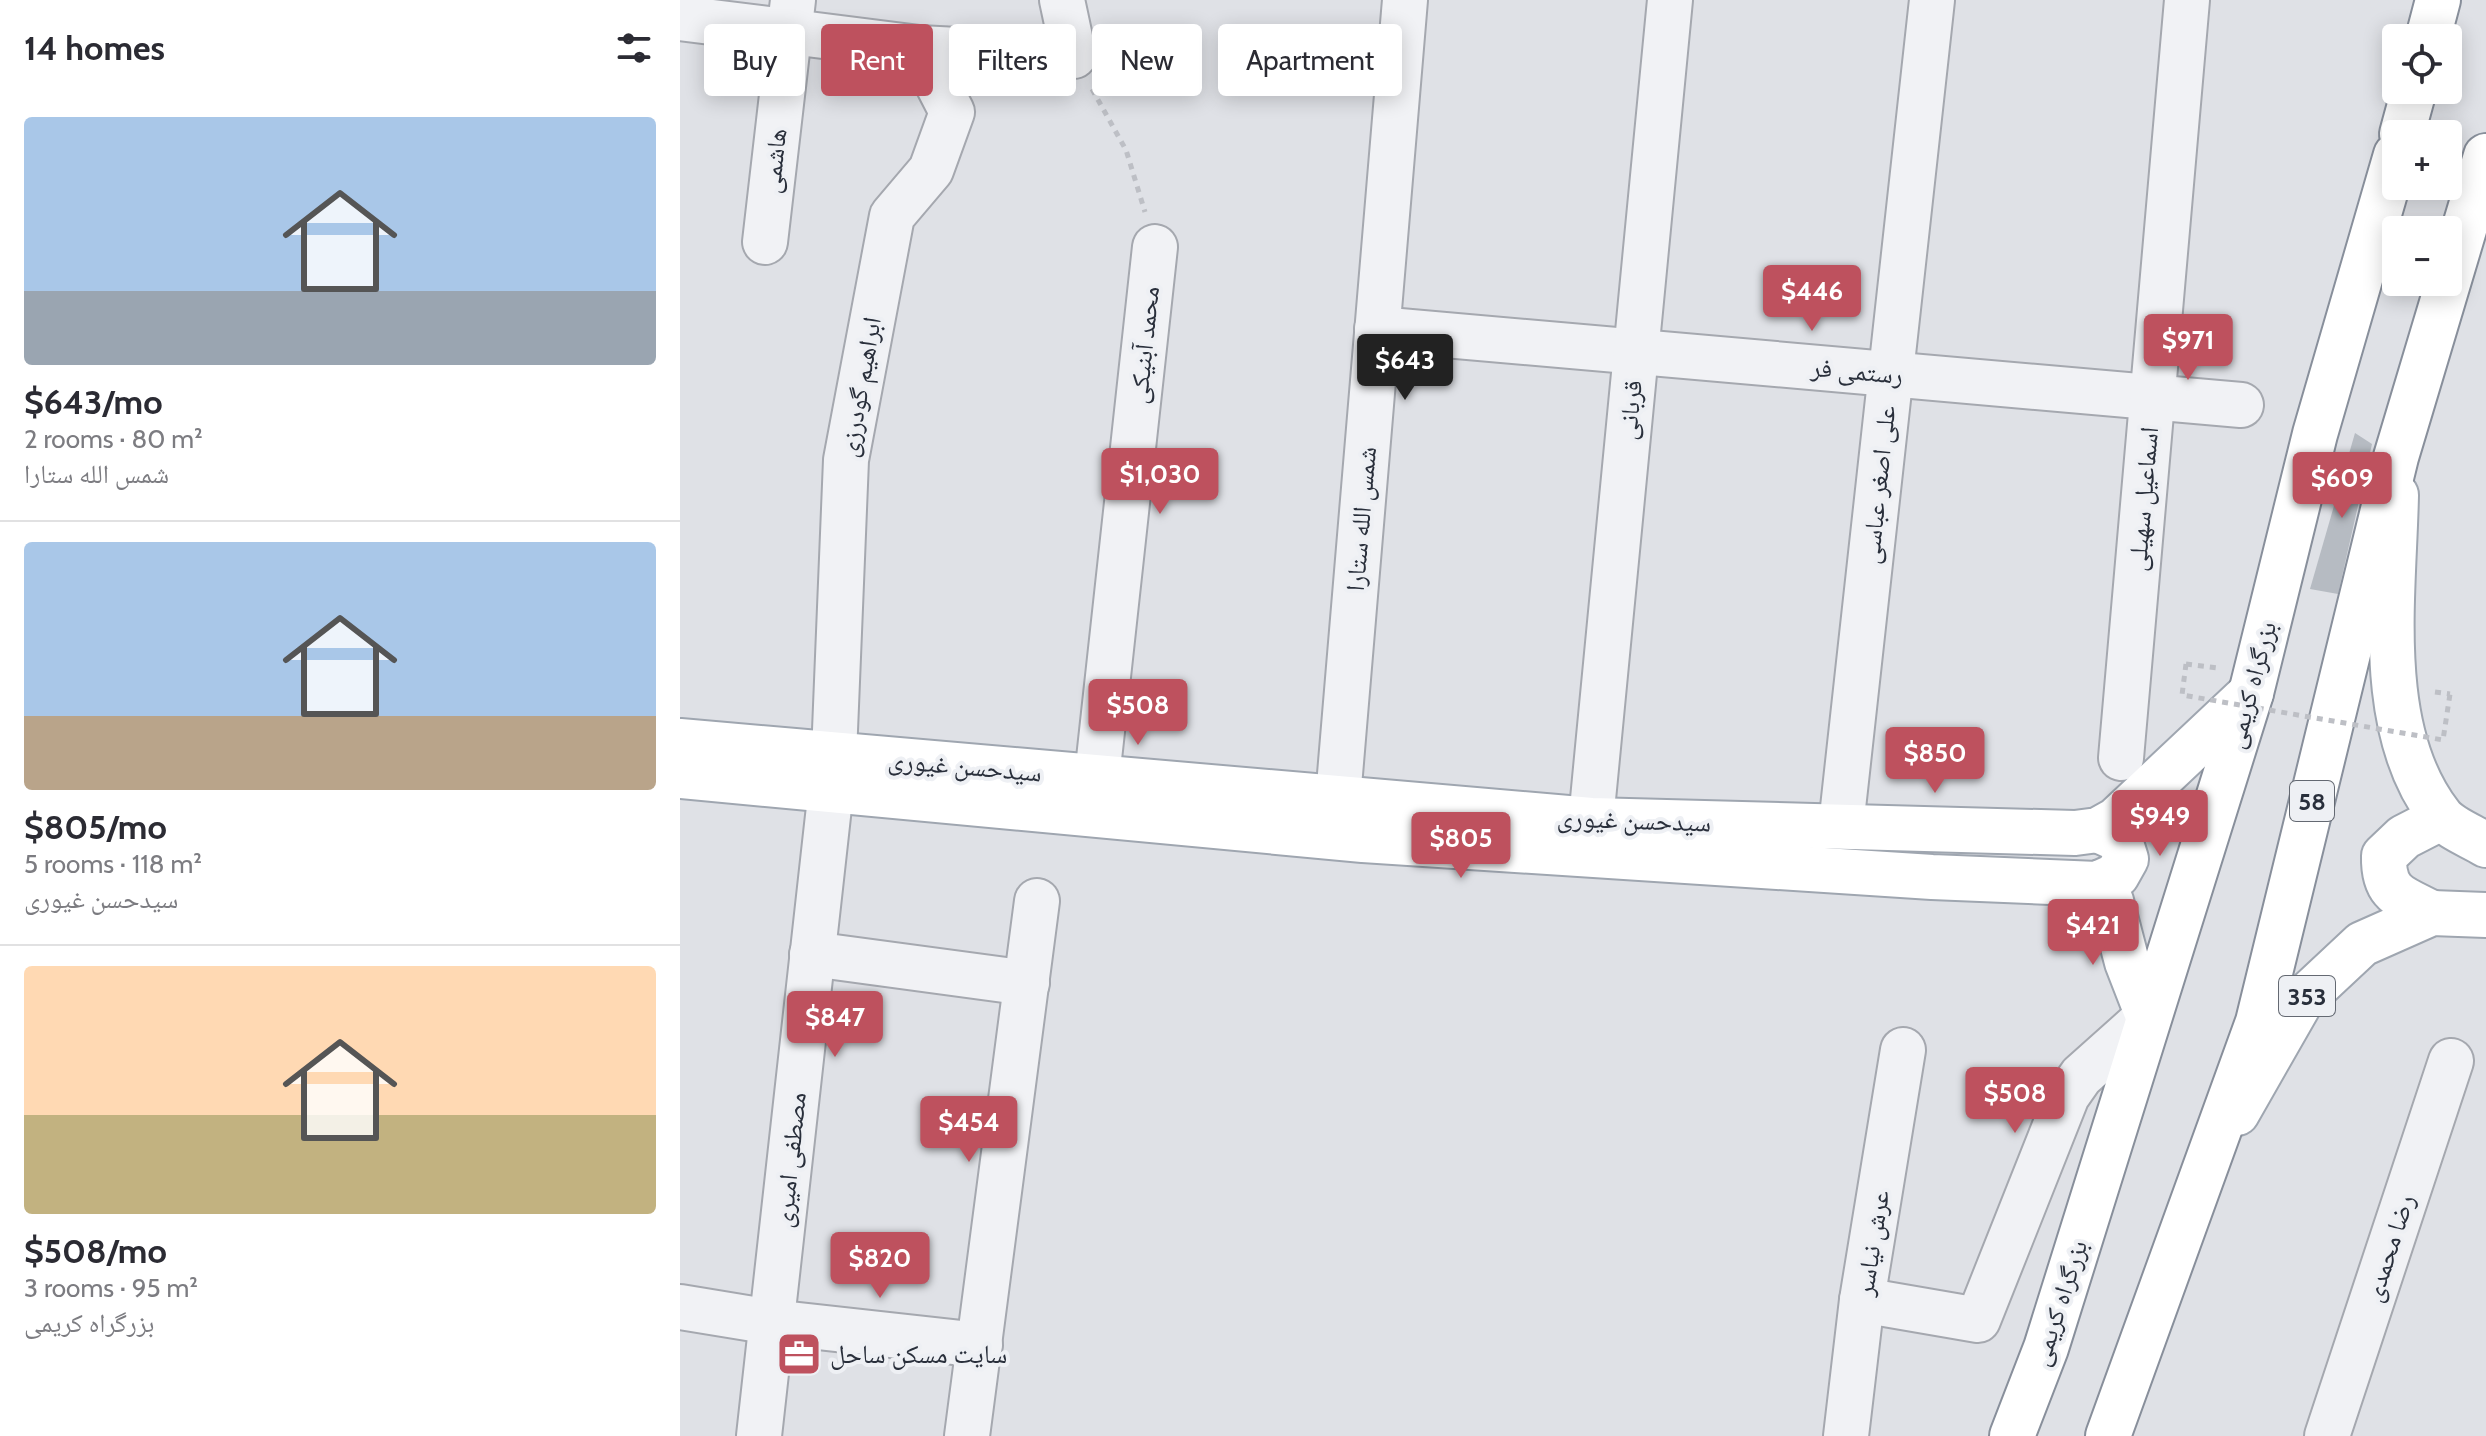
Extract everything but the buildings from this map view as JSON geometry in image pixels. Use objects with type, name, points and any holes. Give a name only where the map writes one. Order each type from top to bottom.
[{"type":"main road","points":[[2432,24],[2438,0]]},
{"type":"main road","name":"58","points":[[2108,1436],[2258,1022],[2396,457],[2486,156]]},
{"type":"main road","name":"بزرگراه کریمی","points":[[2012,1436],[2046,1348],[2251,693],[2315,434],[2383,200]]},
{"type":"main road","points":[[2396,457],[2393,686],[2411,768],[2441,818],[2486,845]]},
{"type":"main road","points":[[2098,830],[2116,820],[2251,693]]},
{"type":"main road","name":"سیدحسن غیوری","points":[[680,741],[832,772],[1363,840],[1932,877],[2097,884]]},
{"type":"main road","name":"سیدحسن غیوری","points":[[680,776],[832,772],[1097,777],[1591,820],[2075,833],[2098,830]]},
{"type":"main road","points":[[2432,913],[2396,895],[2383,877],[2384,856],[2404,837],[2441,818]]},
{"type":"main road","points":[[2098,830],[2120,840],[2126,859],[2117,875],[2097,884],[2111,901],[2127,962],[2148,1016]]},
{"type":"main road","name":"353","points":[[2202,1174],[2301,1001],[2362,944],[2432,913],[2486,915]]},
{"type":"street","points":[[1062,0],[1067,24]]},
{"type":"street","name":"شمس الله ستارا","points":[[1338,798],[1405,0]]},
{"type":"street","name":"قربانی","points":[[1591,820],[1670,0]]},
{"type":"street","name":"علی اصغر عباسی","points":[[1841,826],[1932,0]]},
{"type":"street","name":"اسماعیل سهیلی","points":[[2121,758],[2187,0]]},
{"type":"street","points":[[680,18],[790,16],[822,24]]},
{"type":"street","name":"هاشمی","points":[[765,242],[790,16]]},
{"type":"street","name":"ابراهیم گودرزی","points":[[832,772],[846,460],[892,216],[931,170],[952,112],[933,75]]},
{"type":"street","name":"محمد آبنیکی","points":[[1097,777],[1155,247]]},
{"type":"street","name":"رستمی فر","points":[[1377,329],[2241,405]]},
{"type":"street","name":"مصطفی امیری","points":[[759,1436],[832,772]]},
{"type":"street","points":[[967,1436],[1037,901]]},
{"type":"street","points":[[812,954],[1027,983]]},
{"type":"street","points":[[1862,1300],[1978,1320],[2067,1096],[2081,1076],[2148,1016]]},
{"type":"street","name":"عرش نیاسر","points":[[1846,1436],[1862,1300],[1903,1050]]},
{"type":"street","name":"رضا محمدی","points":[[2327,1436],[2451,1061]]},
{"type":"street","points":[[680,1307],[772,1322],[980,1345]]},
{"type":"path","points":[[1076,60],[1126,150],[1155,247]]},
{"type":"path","points":[[2186,664],[2182,695],[2443,740],[2450,694]]},
{"type":"place","name":"سایت مسکن ساحل","points":[[799,1354]]}]
